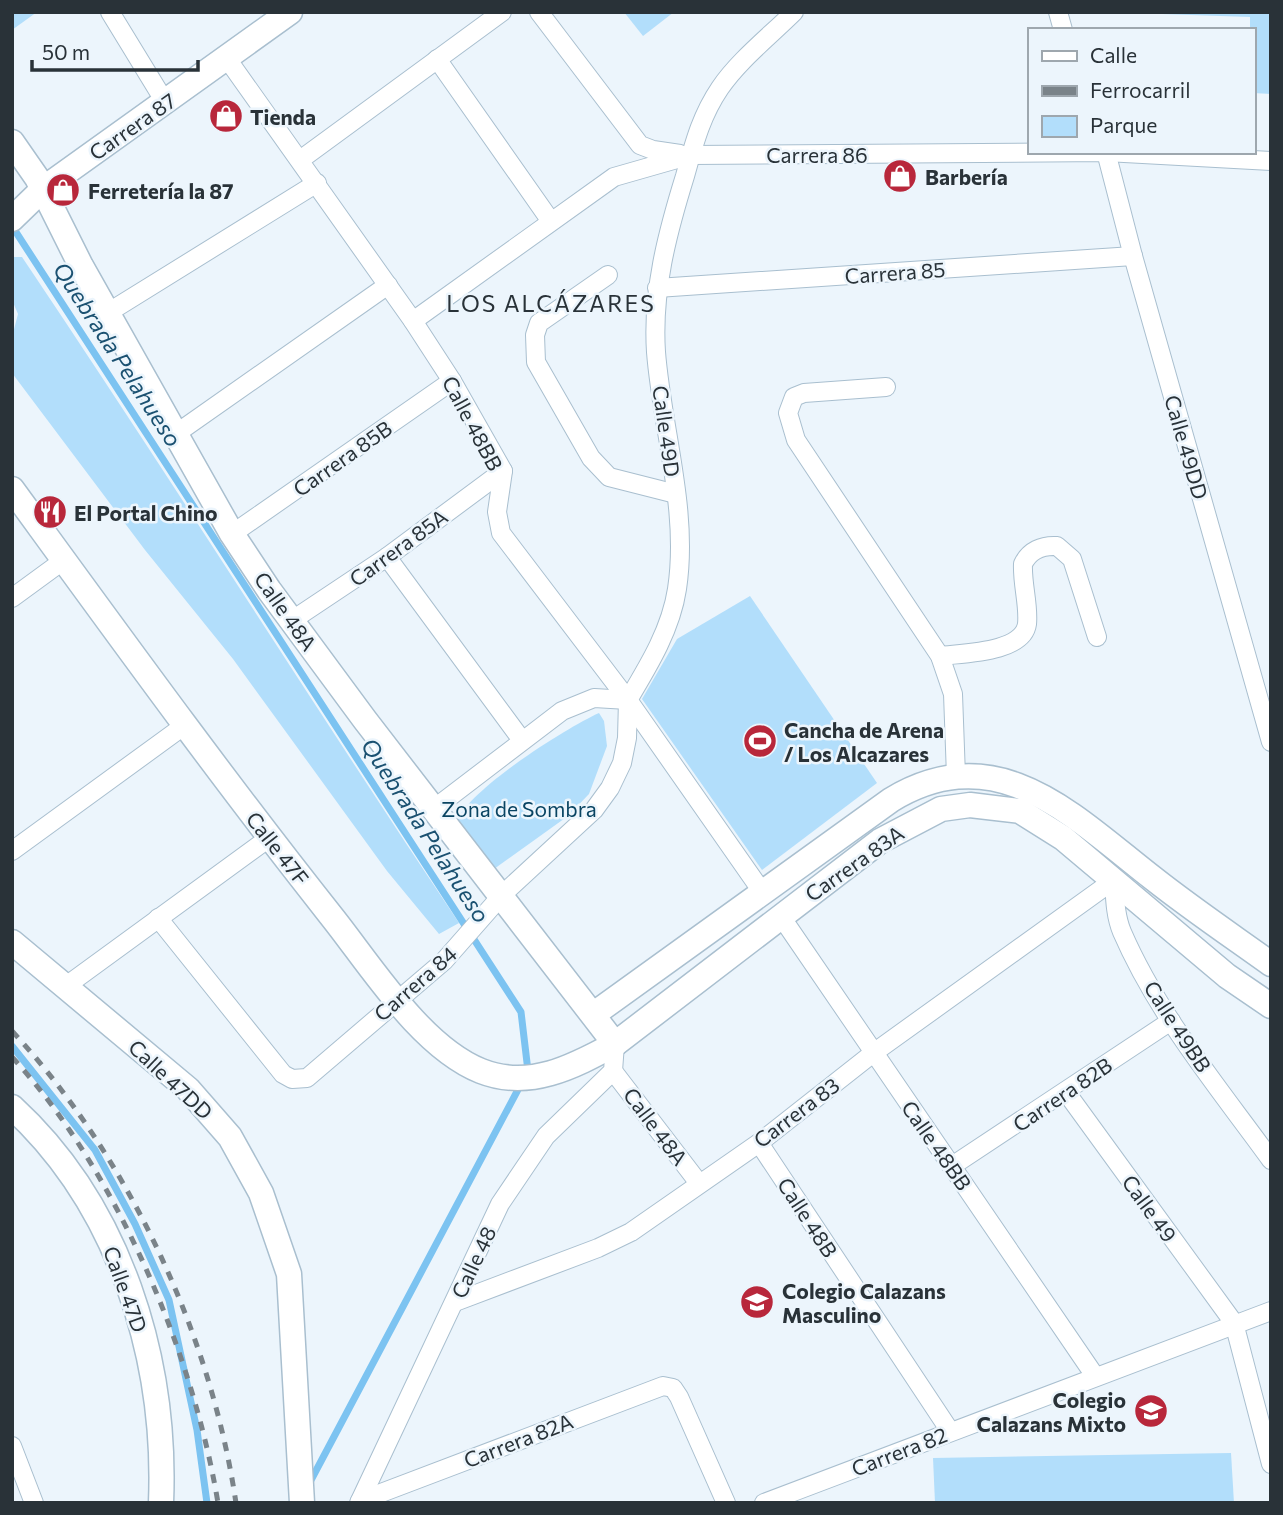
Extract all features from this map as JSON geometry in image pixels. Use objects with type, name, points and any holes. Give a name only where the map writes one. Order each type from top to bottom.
[{"type":"street","points":[[110,12],[165,102]]},
{"type":"street","points":[[300,160],[502,12]]},
{"type":"street","points":[[539,12],[640,145],[653,150],[691,155]]},
{"type":"street","name":"Calle 49D","points":[[628,700],[666,629],[677,589],[680,552],[676,494],[656,349],[657,288],[667,233],[698,127],[722,85],[794,12]]},
{"type":"street","name":"Carrera 87","points":[[28,204],[165,102],[228,60],[275,17]]},
{"type":"street","points":[[437,59],[550,220]]},
{"type":"street","name":"Calle 48BB","points":[[228,60],[317,183],[452,381],[503,471],[497,512],[501,533],[628,700],[763,893]]},
{"type":"street","name":"Calle 48A","points":[[12,142],[28,204],[80,266],[232,534],[291,621],[435,808],[496,903],[594,1014],[615,1044]]},
{"type":"street","name":"Carrera 86","points":[[413,321],[550,220],[620,174],[691,155],[1028,153]]},
{"type":"street","name":"Calle 49DD","points":[[1108,154],[1133,256],[1271,742]]},
{"type":"street","name":"Carrera 86","points":[[1148,154],[1271,160]]},
{"type":"street","points":[[108,312],[317,183]]},
{"type":"street","name":"Carrera 85","points":[[657,288],[1133,256]]},
{"type":"street","points":[[608,275],[539,323],[535,335],[536,362],[591,458],[609,477],[676,494]]},
{"type":"street","points":[[177,433],[388,285]]},
{"type":"street","name":"Carrera 85B","points":[[232,534],[452,381]]},
{"type":"street","points":[[886,387],[804,393],[794,397],[788,413],[796,440],[940,656],[953,694],[956,776]]},
{"type":"street","name":"Carrera 85A","points":[[291,621],[387,557],[503,471]]},
{"type":"street","name":"Calle 47F","points":[[12,489],[269,838],[397,999],[435,1041],[465,1064],[496,1076],[527,1078],[584,1061],[615,1044]]},
{"type":"street","points":[[940,656],[999,648],[1018,640],[1027,623],[1023,564],[1026,557],[1044,546],[1057,546],[1072,559],[1097,637]]},
{"type":"street","points":[[387,557],[521,739]]},
{"type":"street","points":[[12,598],[64,560]]},
{"type":"street","points":[[435,808],[521,739],[562,711],[585,701],[606,697],[628,700]]},
{"type":"street","name":"Carrera 84","points":[[158,918],[283,1074],[292,1079],[307,1078],[450,955],[496,903],[580,825],[610,788],[625,751],[628,700]]},
{"type":"street","points":[[12,851],[185,725]]},
{"type":"street","name":"Carrera 83A","points":[[594,1014],[900,794],[927,782],[956,776],[998,779],[1046,797],[1077,816],[1156,881],[1271,964]]},
{"type":"street","name":"Carrera 83A","points":[[615,1044],[880,841],[941,809],[970,805],[1020,811],[1063,838],[1114,880]]},
{"type":"street","points":[[65,986],[269,838]]},
{"type":"street","points":[[1114,880],[1227,976],[1271,1006]]},
{"type":"street","name":"Calle 49BB","points":[[1114,880],[1115,906],[1121,931],[1171,1021],[1271,1160]]},
{"type":"street","name":"Carrera 83","points":[[454,1301],[617,1240],[698,1182],[759,1143],[872,1054],[1054,926],[1114,880]]},
{"type":"street","name":"Calle 48BB","points":[[780,915],[872,1054],[1095,1376]]},
{"type":"street","name":"Calle 47DD","points":[[12,942],[188,1089],[230,1138],[261,1193],[289,1274],[302,1503]]},
{"type":"street","name":"Carrera 82B","points":[[952,1166],[1171,1021]]},
{"type":"street","points":[[613,1070],[615,1044]]},
{"type":"street","name":"Calle 48A","points":[[613,1070],[698,1182]]},
{"type":"street","name":"Calle 48","points":[[360,1502],[495,1216],[524,1166],[546,1136],[613,1070]]},
{"type":"street","name":"Calle 49","points":[[1066,1092],[1234,1324]]},
{"type":"street","name":"Calle 47D","points":[[12,1107],[55,1152],[82,1192],[128,1282],[141,1323],[152,1380],[158,1426],[161,1503]]},
{"type":"street","name":"Calle 48B","points":[[759,1143],[950,1431]]},
{"type":"street","name":"Carrera 82","points":[[764,1503],[1271,1311]]},
{"type":"street","points":[[1234,1324],[1271,1464]]},
{"type":"street","name":"Carrera 82A","points":[[360,1502],[657,1387],[668,1386],[676,1392],[726,1503]]},
{"type":"street","points":[[12,1446],[34,1503]]},
{"type":"green space","points":[[12,12],[37,12],[12,30]]},
{"type":"green space","points":[[624,12],[674,12],[643,36]]},
{"type":"green space","points":[[1103,12],[1271,12],[1271,94],[1255,93],[1255,28],[1250,28],[1250,17]]},
{"type":"green space","name":"Zona de Sombra","points":[[12,257],[22,257],[459,923],[439,934],[387,871],[233,659],[145,550],[12,373],[12,337],[18,314],[12,300]]},
{"type":"green space","name":"Cancha de Arena / Los Alcazares","points":[[750,596],[877,783],[762,870],[642,699],[677,639]]},
{"type":"green space","name":"Zona de Sombra","points":[[599,713],[604,721],[607,746],[589,794],[568,816],[494,869],[456,823],[464,809],[519,761]]},
{"type":"green space","points":[[1231,1453],[1234,1503],[935,1503],[933,1458]]},
{"type":"waterway","name":"Quebrada Pelahueso","points":[[12,226],[521,1012],[528,1071]]},
{"type":"waterway","points":[[12,1046],[95,1150],[135,1224],[169,1300],[197,1430],[207,1503]]},
{"type":"waterway","name":"Quebrada Pelahueso","points":[[310,1482],[522,1082]]},
{"type":"railway","points":[[12,1031],[54,1080],[92,1134],[127,1191],[158,1251],[185,1312],[207,1376],[224,1439],[236,1503]]},
{"type":"railway","points":[[12,1057],[50,1102],[85,1153],[145,1266],[190,1386],[218,1503]]},
{"type":"place","name":"Tienda","points":[[226,116]]},
{"type":"place","name":"Barbería","points":[[900,176]]},
{"type":"place","name":"Ferretería la 87","points":[[63,190]]},
{"type":"place","name":"El Portal Chino","points":[[50,512]]},
{"type":"place","name":"Cancha de Arena / Los Alcazares","points":[[760,741]]},
{"type":"place","name":"Colegio Calazans Masculino","points":[[757,1302]]},
{"type":"place","name":"Colegio Calazans Mixto","points":[[1151,1411]]},
{"type":"district","name":"LOS ALCÁZARES","points":[[551,303]]}]
